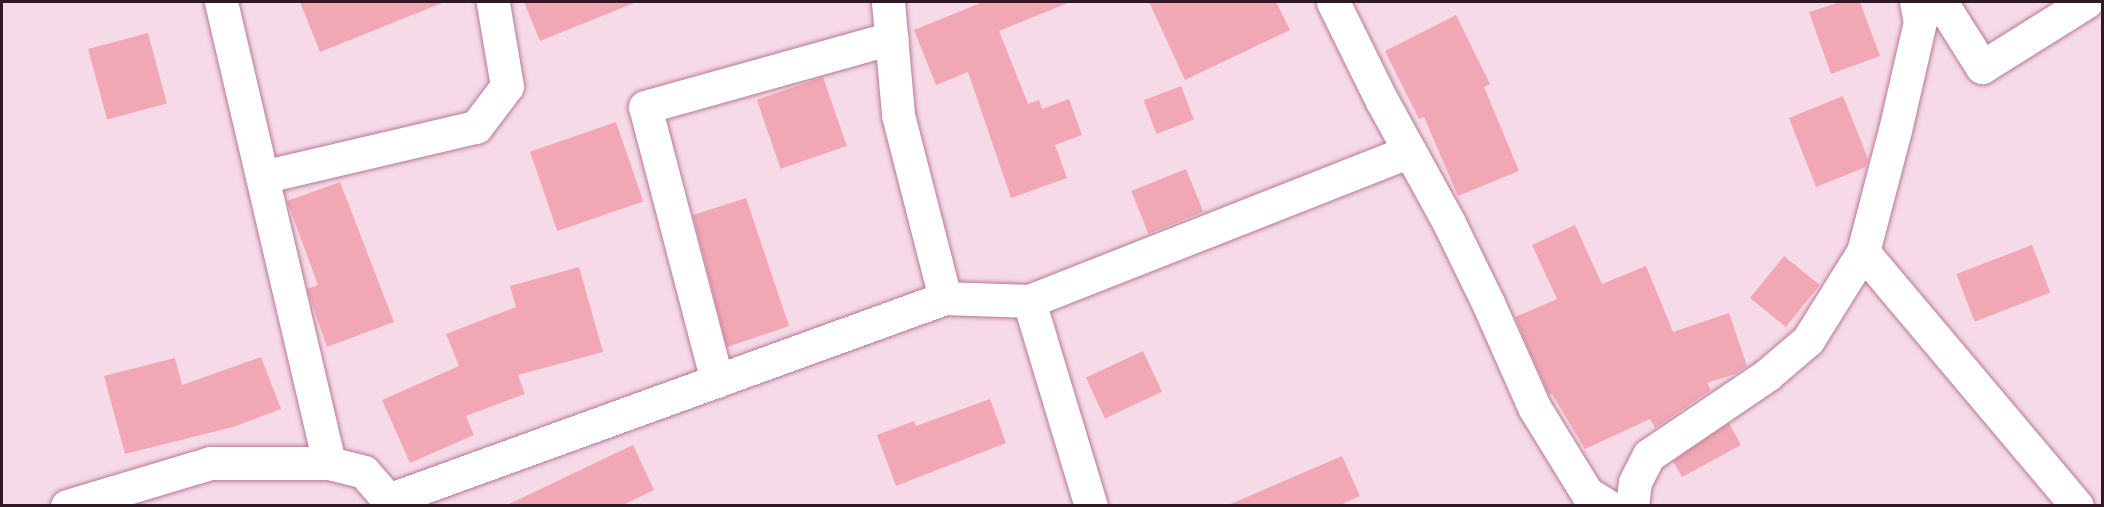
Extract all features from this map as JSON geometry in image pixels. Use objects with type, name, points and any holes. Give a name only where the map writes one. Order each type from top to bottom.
[{"type":"street","points":[[221,2],[330,463]]},
{"type":"street","points":[[888,2],[898,115],[945,298]]},
{"type":"street","points":[[1333,2],[1488,303],[1534,407],[1587,493],[1608,506]]},
{"type":"street","points":[[1632,506],[1635,482],[1649,455],[1767,375],[1808,340],[1863,252],[1920,22],[1916,2]]},
{"type":"street","points":[[1941,2],[1982,66],[2086,2]]},
{"type":"street","points":[[262,177],[476,127],[507,86],[493,3]]},
{"type":"street","points":[[717,381],[645,107],[891,38]]},
{"type":"street","points":[[67,506],[210,463],[330,463],[364,472],[388,503],[945,298],[1029,301],[1409,151]]},
{"type":"street","points":[[1863,252],[2077,506]]},
{"type":"street","points":[[1029,301],[1091,506]]},
{"type":"building","points":[[300,2],[441,2],[442,3],[320,52]]},
{"type":"building","points":[[524,2],[634,2],[634,3],[540,41]]},
{"type":"building","points":[[983,2],[1068,3],[999,31],[1028,104],[1039,100],[1042,109],[1069,99],[1082,135],[1055,145],[1067,178],[1011,198],[968,72],[936,85],[914,30]]},
{"type":"building","points":[[1149,2],[1276,2],[1290,30],[1185,80]]},
{"type":"building","points":[[1840,2],[1860,2],[1880,56],[1831,74],[1809,12]]},
{"type":"building","points":[[1456,15],[1490,84],[1484,87],[1519,171],[1458,196],[1424,117],[1419,119],[1385,51]]},
{"type":"building","points":[[148,33],[167,104],[107,120],[88,49]]},
{"type":"building","points":[[823,77],[847,146],[781,169],[757,100]]},
{"type":"building","points":[[1181,86],[1194,120],[1157,134],[1144,100]]},
{"type":"building","points":[[1843,96],[1868,159],[1866,167],[1816,187],[1789,118]]},
{"type":"building","points":[[616,122],[643,201],[557,231],[530,152]]},
{"type":"building","points":[[1186,169],[1203,212],[1149,234],[1131,191]]},
{"type":"building","points":[[340,182],[394,322],[327,347],[307,289],[318,285],[287,201]]},
{"type":"building","points":[[746,198],[789,326],[727,347],[693,215]]},
{"type":"building","points":[[1575,225],[1602,284],[1646,266],[1673,332],[1729,313],[1747,366],[1735,374],[1707,383],[1711,390],[1655,428],[1650,419],[1585,449],[1552,394],[1549,395],[1515,317],[1557,299],[1532,245]]},
{"type":"building","points":[[2032,245],[2050,293],[1975,322],[1956,274]]},
{"type":"building","points":[[1784,256],[1820,285],[1786,327],[1750,298]]},
{"type":"building","points":[[579,267],[603,352],[518,375],[525,394],[466,416],[474,435],[410,463],[382,400],[459,366],[446,334],[516,307],[510,286]]},
{"type":"building","points":[[1143,351],[1162,392],[1105,418],[1086,378]]},
{"type":"building","points":[[261,357],[281,409],[233,427],[125,454],[104,376],[175,358],[182,385]]},
{"type":"building","points":[[990,399],[1006,443],[896,486],[877,435],[914,421],[916,426]]},
{"type":"building","points":[[1729,423],[1741,445],[1682,477],[1673,461]]},
{"type":"building","points":[[633,445],[654,490],[621,506],[505,506]]},
{"type":"building","points":[[1342,456],[1360,496],[1338,506],[1226,506]]}]
